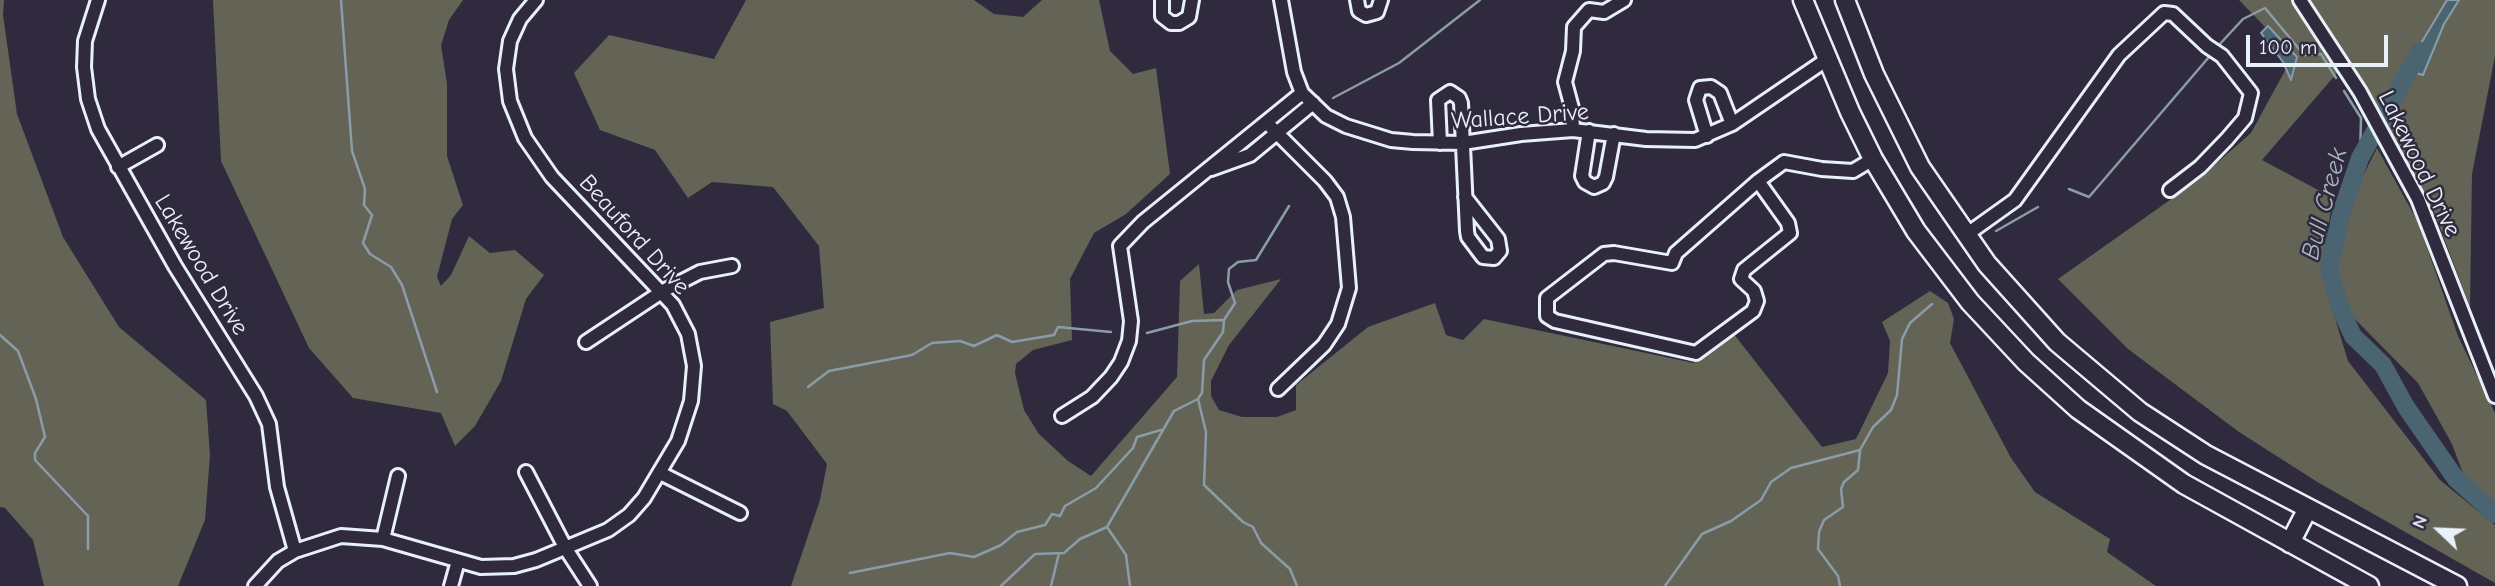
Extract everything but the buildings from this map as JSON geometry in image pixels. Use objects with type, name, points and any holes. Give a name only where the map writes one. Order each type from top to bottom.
[{"type":"highway","points":[[1803,0],[1826,60],[1873,159],[1916,231],[1946,271],[2025,362],[2078,409],[2144,458],[2184,484],[2369,586]]},
{"type":"highway","points":[[1845,0],[1889,107],[1920,167],[1966,235],[2035,319],[2112,390],[2206,455],[2457,586]]},
{"type":"highway","points":[[2290,543],[2307,510]]},
{"type":"street","name":"Lakewood Drive","points":[[98,0],[85,41],[88,99],[98,129],[175,266],[256,396],[269,424],[276,487],[295,551]]},
{"type":"street","name":"Beauford Drive","points":[[255,586],[278,561],[295,551],[341,536],[383,539],[481,567],[514,566],[566,549],[608,530],[629,515],[660,473],[681,431],[691,401],[694,366],[688,334],[663,291],[552,177],[525,138],[510,101],[506,69],[510,41],[520,19],[536,0]]},
{"type":"street","points":[[1162,0],[1162,16],[1171,23],[1179,23],[1191,13],[1192,0]]},
{"type":"street","points":[[1062,415],[1091,397],[1111,377],[1121,362],[1129,341],[1131,321],[1119,246],[1143,222],[1302,93],[1294,72],[1281,0]]},
{"type":"street","points":[[1357,0],[1359,10],[1366,15],[1377,12],[1381,0]]},
{"type":"street","points":[[1573,130],[1572,108],[1565,82],[1573,51],[1574,27],[1589,5],[1604,12],[1624,0]]},
{"type":"street","name":"Lakewood Drive","points":[[2300,0],[2360,92],[2400,164],[2433,235],[2495,396]]},
{"type":"street","points":[[1966,235],[2015,200],[2119,55],[2164,13],[2173,13],[2207,46],[2222,56],[2251,93],[2245,118],[2200,167],[2170,190]]},
{"type":"street","name":"Wallace Drive","points":[[1302,93],[1326,116],[1368,134],[1391,140],[1463,143],[1521,134],[1573,130],[1672,141],[1707,136],[1732,124],[1826,60]]},
{"type":"street","points":[[1707,136],[1696,100],[1700,88],[1711,87],[1720,93],[1732,124]]},
{"type":"street","points":[[1440,143],[1438,100],[1450,92],[1459,98],[1461,103],[1465,197]]},
{"type":"street","points":[[1205,171],[1250,155],[1313,103]]},
{"type":"street","points":[[1266,122],[1325,181],[1336,197],[1343,217],[1349,288],[1338,324],[1324,345],[1278,389]]},
{"type":"street","points":[[1590,131],[1582,176],[1585,182],[1594,187],[1603,183],[1606,177],[1614,134]]},
{"type":"street","points":[[118,167],[157,145]]},
{"type":"street","points":[[1758,181],[1788,223],[1790,233],[1744,270],[1741,279],[1754,292],[1754,311],[1696,353],[1555,321],[1547,316],[1547,298],[1604,254],[1614,253],[1672,263],[1676,253],[1758,181],[1784,162],[1853,171],[1873,159]]},
{"type":"street","points":[[586,342],[663,291],[700,272],[732,266]]},
{"type":"street","points":[[526,472],[566,549],[590,586]]},
{"type":"street","points":[[660,473],[740,513]]},
{"type":"street","points":[[383,539],[398,476]]},
{"type":"street","points":[[450,586],[458,561]]},
{"type":"green space","points":[[0,0],[4,0],[3,15],[17,114],[63,237],[119,327],[206,400],[210,455],[205,520],[178,586],[44,586],[33,540],[5,508],[0,507]]},
{"type":"green space","points":[[213,0],[463,0],[449,20],[441,45],[447,84],[447,156],[463,205],[452,219],[437,277],[441,286],[451,275],[469,236],[490,253],[515,250],[544,275],[526,299],[501,381],[475,426],[455,446],[441,413],[353,398],[309,348],[221,161]]},
{"type":"green space","points":[[746,0],[974,0],[994,14],[1023,17],[1042,0],[1099,0],[1110,51],[1133,74],[1156,68],[1170,174],[1126,214],[1094,233],[1070,279],[1072,340],[1033,350],[1016,364],[1015,373],[1024,410],[1039,434],[1068,461],[1091,476],[1177,377],[1180,281],[1199,264],[1204,314],[1214,313],[1237,290],[1281,279],[1229,345],[1211,381],[1211,396],[1219,410],[1242,417],[1277,417],[1296,410],[1296,385],[1368,327],[1435,303],[1446,335],[1463,340],[1484,319],[1694,363],[1733,333],[1822,447],[1856,439],[1888,373],[1890,341],[1882,322],[1930,291],[1948,303],[1954,319],[1950,343],[2011,458],[2035,492],[2110,539],[2107,552],[2156,586],[791,586],[820,500],[827,464],[787,411],[773,404],[770,322],[824,308],[819,246],[773,187],[712,182],[688,198],[655,150],[600,130],[574,73],[609,35],[714,59]]},
{"type":"green space","points":[[2239,0],[2292,0],[2337,73],[2262,160],[2333,198],[2321,272],[2348,361],[2440,480],[2495,525],[2495,583],[2319,483],[2239,432],[2128,349],[2058,279],[2194,183],[2251,133],[2293,56]]},
{"type":"green space","points":[[2308,0],[2495,0],[2495,56],[2472,174],[2470,307],[2434,212],[2363,83]]},
{"type":"green space","points":[[2377,148],[2418,222],[2458,336],[2495,413],[2495,506],[2467,484],[2452,444],[2418,383],[2347,311],[2331,262],[2361,180]]},
{"type":"water","points":[[2447,0],[2459,0],[2444,24],[2423,75],[2405,70]]},
{"type":"water","points":[[2268,26],[2297,57],[2291,80],[2283,62],[2261,33]]},
{"type":"waterway","points":[[341,0],[352,151],[365,189],[364,205],[372,215],[363,243],[370,254],[391,267],[402,285],[437,392]]},
{"type":"waterway","points":[[1333,98],[1399,63],[1480,0]]},
{"type":"waterway","points":[[2219,45],[2243,19],[2265,8],[2304,55],[2321,54],[2336,78]]},
{"type":"waterway","name":"Bull Creek","points":[[2420,51],[2360,158],[2341,214],[2329,269],[2341,310],[2353,336],[2383,365],[2406,407],[2456,479],[2495,514]]},
{"type":"waterway","points":[[2069,189],[2089,197],[2209,57]]},
{"type":"waterway","points":[[2344,91],[2361,118],[2360,158]]},
{"type":"waterway","points":[[1001,586],[1035,554],[1064,553],[1080,539],[1107,527],[1174,411],[1198,399],[1202,393],[1204,360],[1223,332],[1224,320],[1235,303],[1228,282],[1229,269],[1238,262],[1256,260],[1289,206]]},
{"type":"waterway","points":[[1996,231],[2038,207]]},
{"type":"waterway","points":[[1665,586],[1702,534],[1731,521],[1761,500],[1771,482],[1791,468],[1860,450],[1873,427],[1891,410],[1897,395],[1902,339],[1910,323],[1932,304]]},
{"type":"waterway","points":[[1147,333],[1192,321],[1223,320]]},
{"type":"waterway","points":[[808,387],[829,371],[912,355],[932,343],[960,341],[974,346],[997,335],[1012,342],[1054,335],[1058,327],[1111,332]]},
{"type":"waterway","points":[[0,335],[18,351],[36,399],[45,437],[35,453],[35,460],[88,516],[88,549]]},
{"type":"waterway","points":[[1198,399],[1206,432],[1204,485],[1243,522],[1253,527],[1261,543],[1290,569],[1297,586]]},
{"type":"waterway","points":[[850,573],[950,553],[974,557],[1001,545],[1017,532],[1045,525],[1052,514],[1060,516],[1065,506],[1096,488],[1133,448],[1137,437],[1161,430]]},
{"type":"waterway","points":[[1840,586],[1838,576],[1818,549],[1819,532],[1824,520],[1843,507],[1841,489],[1844,482],[1858,470],[1860,451]]},
{"type":"waterway","points":[[1107,527],[1126,555],[1130,586]]},
{"type":"waterway","points":[[1051,586],[1059,553]]}]
